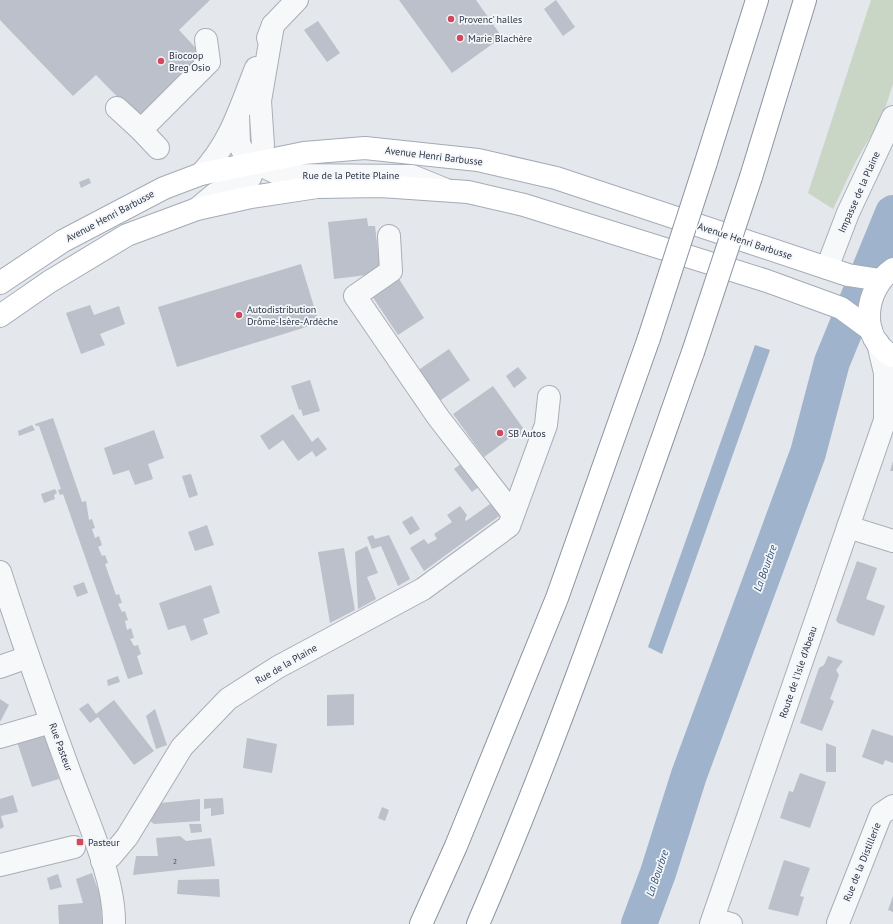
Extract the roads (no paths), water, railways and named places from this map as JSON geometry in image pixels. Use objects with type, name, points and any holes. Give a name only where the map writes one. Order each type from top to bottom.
[{"type":"main road","points":[[421,924],[456,846],[557,598],[649,338],[706,162],[756,0]]},
{"type":"main road","points":[[478,924],[503,866],[601,613],[751,177],[805,0]]},
{"type":"main road","name":"Avenue Henri Barbusse","points":[[0,283],[63,241],[164,188],[201,174],[304,153],[365,148],[478,160],[556,178],[848,275],[882,277]]},
{"type":"main road","points":[[0,316],[49,282],[127,235],[197,209],[251,197],[317,188],[382,186],[468,192],[524,205],[578,221],[767,281],[841,308],[876,338]]},
{"type":"main road","points":[[876,338],[868,313],[871,296],[882,277]]},
{"type":"street","points":[[197,209],[216,194],[250,178],[263,145],[260,101],[273,24],[297,0]]},
{"type":"street","name":"Rue de la Petite Plaine","points":[[201,174],[216,158],[228,138],[238,116],[273,24]]},
{"type":"street","points":[[141,130],[209,62],[206,40]]},
{"type":"street","points":[[117,108],[158,148]]},
{"type":"street","points":[[260,114],[265,134],[273,145],[285,152],[304,153]]},
{"type":"street","name":"Rue de la Petite Plaine","points":[[238,116],[239,144],[245,155],[256,163],[281,175],[412,176],[446,190]]},
{"type":"street","name":"Impasse de la Plaine","points":[[827,268],[848,213],[893,117]]},
{"type":"street","points":[[389,236],[391,271],[354,296],[438,417],[513,514]]},
{"type":"street","name":"Route de l'Isle d'Abeau","points":[[718,922],[848,527],[889,414],[885,373],[876,338]]},
{"type":"street","name":"Rue de la Plaine","points":[[102,861],[111,856],[127,837],[182,747],[228,699],[278,667],[423,589],[509,526],[546,425],[549,397]]},
{"type":"street","points":[[848,527],[893,541]]},
{"type":"street","name":"Rue Pasteur","points":[[0,572],[28,657],[102,861],[114,905],[114,924]]},
{"type":"street","points":[[0,667],[28,657]]},
{"type":"street","points":[[0,737],[51,722]]},
{"type":"street","name":"Rue de la Distillerie","points":[[838,923],[881,814],[893,806]]},
{"type":"street","points":[[0,865],[74,847]]},
{"type":"water","points":[[755,345],[770,350],[662,654],[648,647]]},
{"type":"waterway","name":"La Bourbre","points":[[639,924],[658,873],[689,775],[808,453],[832,362],[893,213]]},
{"type":"place","name":"Provenc' halles","points":[[451,19]]},
{"type":"place","name":"Marie Blachère","points":[[460,38]]},
{"type":"place","name":"Biocoop Breg Osio","points":[[161,61]]},
{"type":"place","name":"Autodistribution Drôme-Isère-Ardèche","points":[[239,315]]},
{"type":"place","name":"SB Autos","points":[[500,433]]},
{"type":"place","name":"Pasteur","points":[[80,842]]}]
